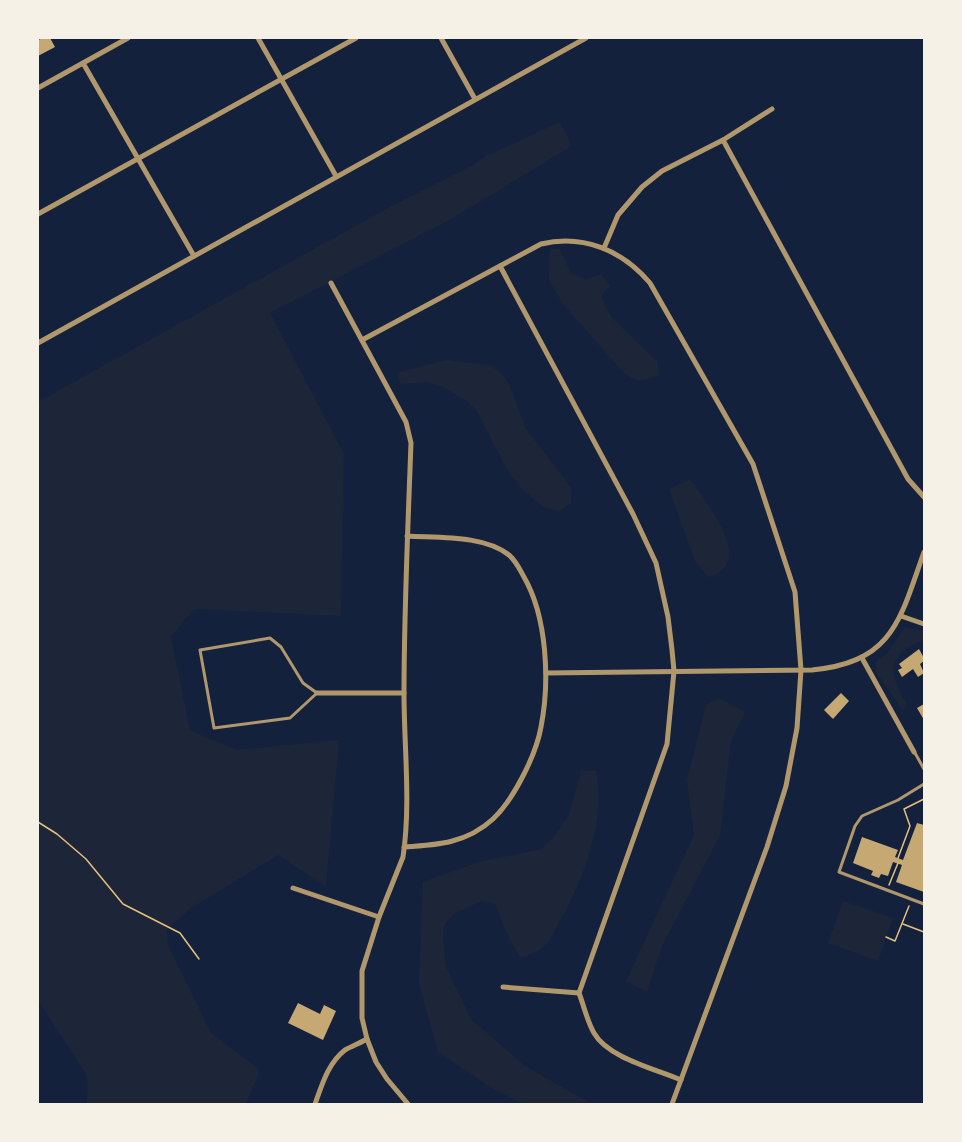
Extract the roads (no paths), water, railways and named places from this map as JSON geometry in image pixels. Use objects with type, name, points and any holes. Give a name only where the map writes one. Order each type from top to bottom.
[{"type":"street","points":[[38,88],[128,38]]},
{"type":"street","points":[[258,38],[336,176]]},
{"type":"street","points":[[38,214],[356,38]]},
{"type":"street","points":[[441,38],[475,99]]},
{"type":"street","points":[[38,343],[585,38]]},
{"type":"street","points":[[83,63],[194,256]]},
{"type":"street","points":[[603,248],[618,214],[642,187],[662,171],[723,140],[772,109]]},
{"type":"street","points":[[723,140],[908,479],[924,497]]},
{"type":"street","points":[[362,340],[541,244],[555,241],[584,242],[603,248],[621,256],[640,271],[650,283],[753,464],[795,592],[801,670],[797,728],[786,786],[767,847],[672,1104]]},
{"type":"street","points":[[500,266],[633,514],[656,563],[668,617],[674,671],[667,744],[579,993],[590,1024],[602,1043],[617,1054],[681,1080]]},
{"type":"street","points":[[330,283],[410,433],[404,693],[406,822],[404,847],[403,857],[379,917],[362,971],[362,1018],[367,1039],[382,1070],[408,1104]]},
{"type":"street","points":[[404,847],[443,845],[473,833],[494,818],[509,800],[526,769],[541,728],[546,673],[538,607],[532,589],[517,562],[497,547],[484,542],[407,536]]},
{"type":"street","points":[[546,673],[801,670],[840,666],[862,658],[877,648],[892,632],[901,616],[924,552]]},
{"type":"street","points":[[901,616],[924,624]]},
{"type":"street","points":[[862,658],[914,752]]},
{"type":"street","points":[[317,693],[404,693]]},
{"type":"street","points":[[292,888],[379,917]]},
{"type":"street","points":[[503,987],[579,993]]},
{"type":"street","points":[[315,1104],[328,1070],[336,1060],[345,1050],[367,1039]]},
{"type":"lane","points":[[270,638],[281,647],[303,683],[317,693],[290,718],[214,728],[200,650],[270,638]]},
{"type":"lane","points":[[914,752],[924,769]]},
{"type":"lane","points":[[924,784],[898,800],[862,816],[855,826],[839,872],[924,904]]}]
